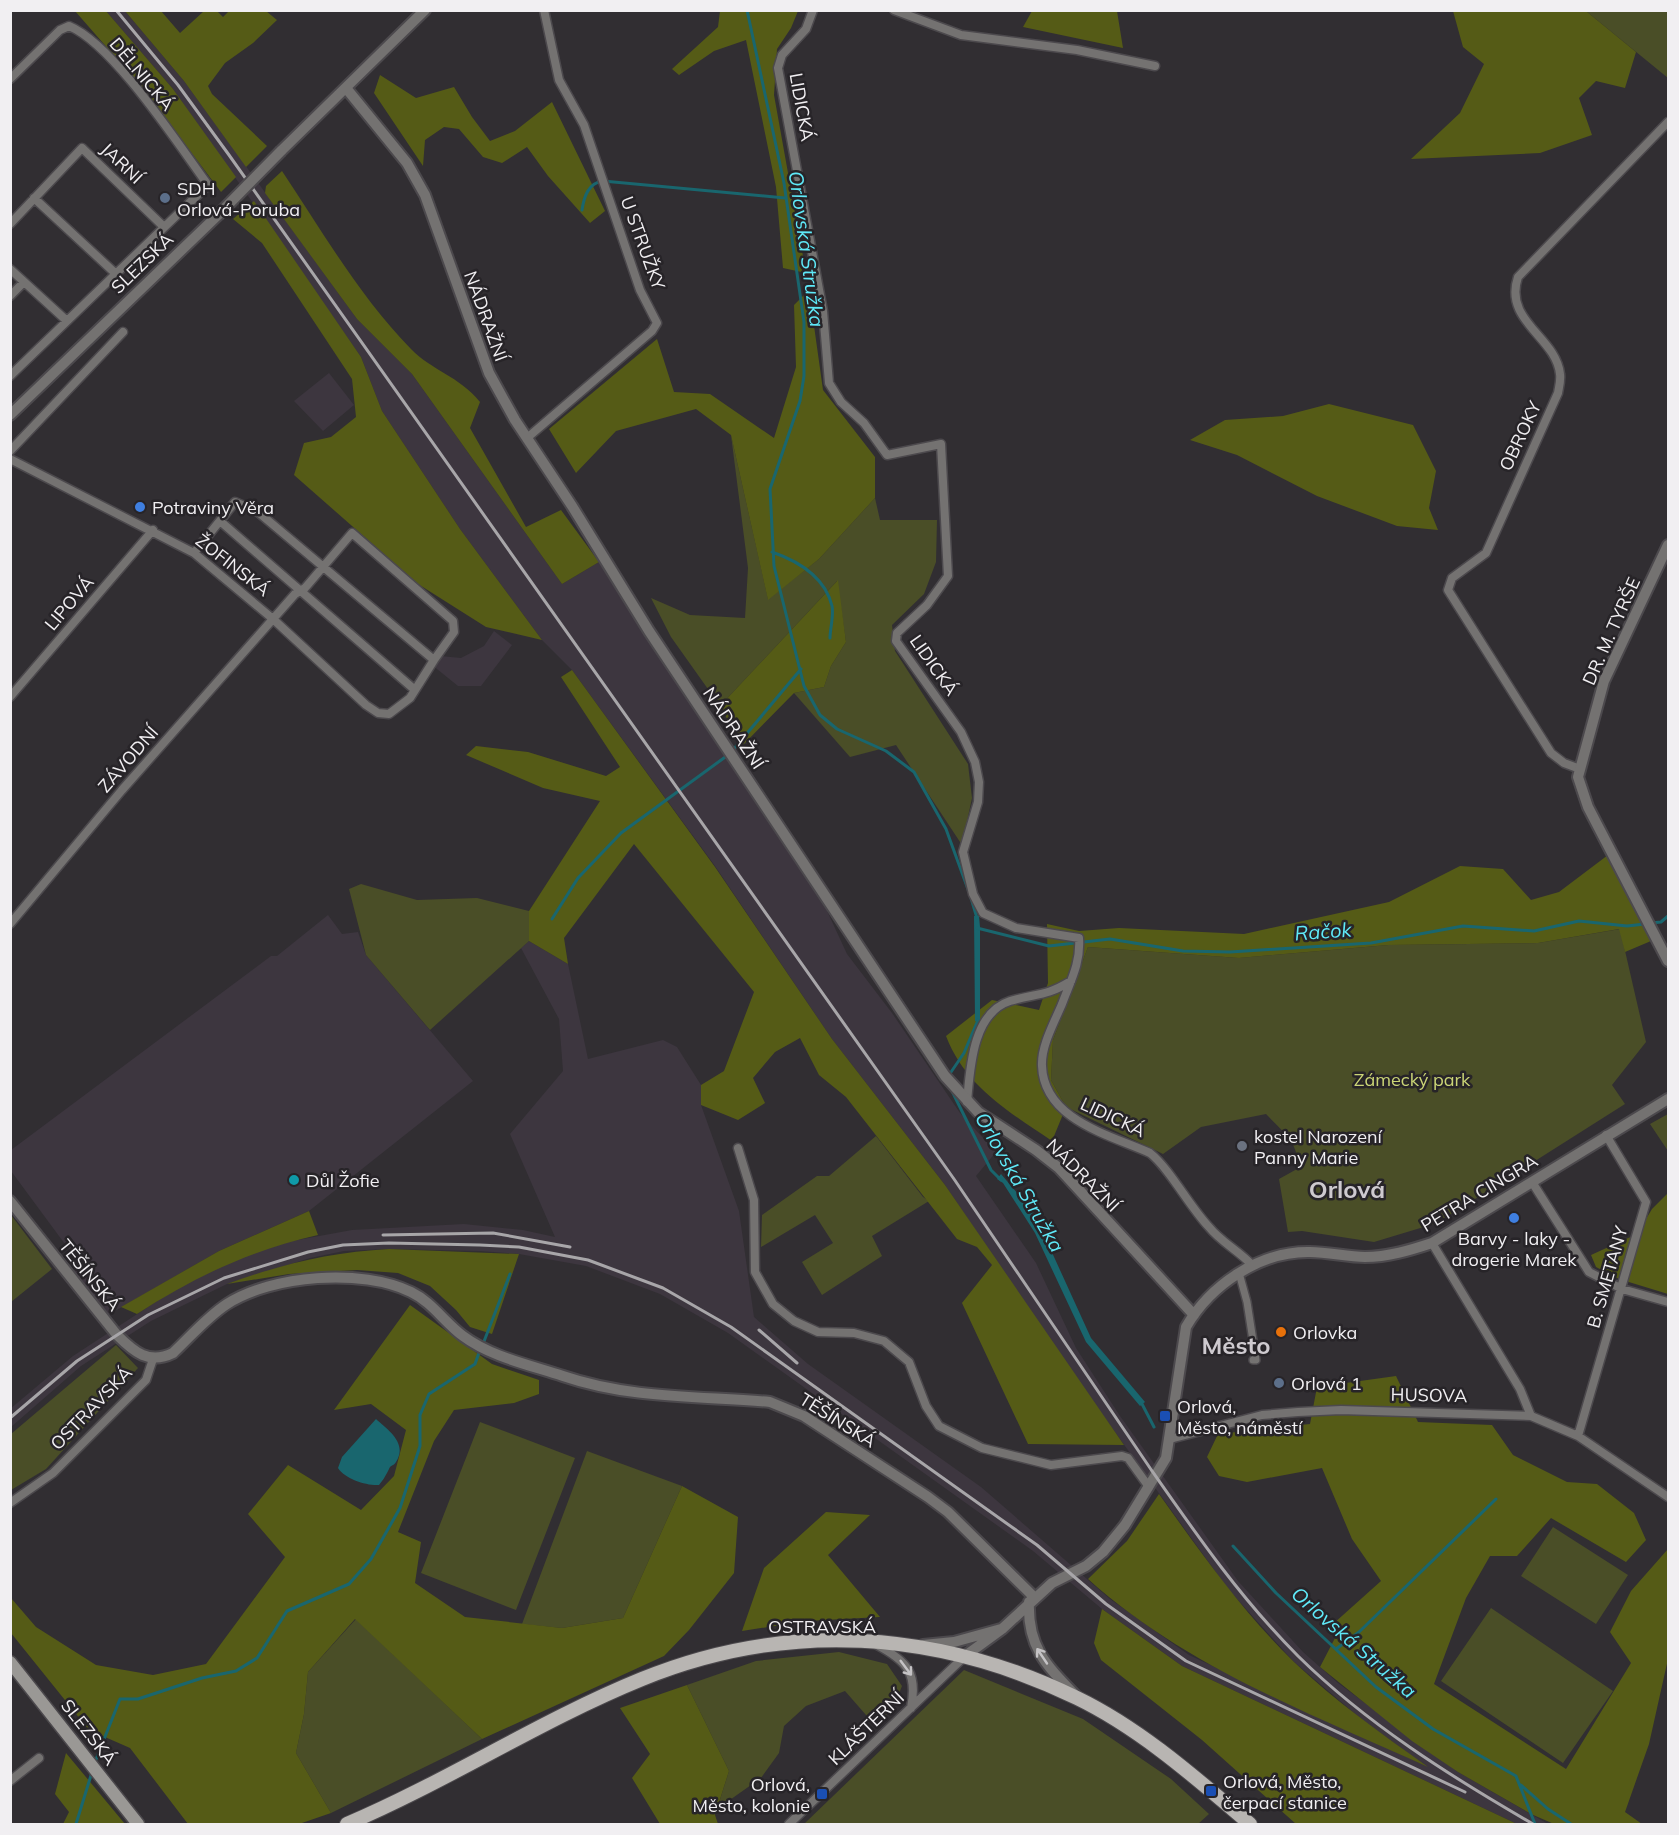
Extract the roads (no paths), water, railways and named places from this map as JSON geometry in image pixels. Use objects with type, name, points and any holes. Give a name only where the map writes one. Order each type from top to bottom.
[{"type":"main road","name":"OSTRAVSKÁ","points":[[347,1824],[605,1695],[678,1665],[723,1652],[770,1643],[872,1642],[921,1646],[965,1656],[1027,1676],[1079,1698],[1140,1736],[1250,1824]]},
{"type":"main road","name":"SLEZSKÁ","points":[[10,1662],[138,1824]]},
{"type":"street","name":"SLEZSKÁ","points":[[10,415],[218,215],[425,10]]},
{"type":"street","name":"U STRUŽKY","points":[[527,438],[652,331],[657,322],[640,290],[584,125],[559,80],[544,10]]},
{"type":"street","name":"LIDICKÁ","points":[[813,10],[806,29],[782,55],[778,69],[823,311],[829,383],[842,402],[864,423],[887,454],[941,444],[948,576],[927,605],[897,633],[896,641],[961,732],[975,762],[979,782],[978,802],[963,852],[973,894],[983,913],[1016,928],[1079,938],[1080,945],[1071,980],[1044,1050],[1042,1065],[1044,1081],[1060,1109],[1074,1119],[1150,1153],[1159,1160],[1183,1197],[1211,1230],[1252,1265]]},
{"type":"street","points":[[894,10],[961,35],[1077,50],[1155,66]]},
{"type":"street","name":"DĚLNICKÁ","points":[[10,79],[60,30],[69,26],[79,30],[122,73],[208,185]]},
{"type":"street","name":"NÁDRAŽNÍ","points":[[346,88],[407,163],[425,195],[489,373],[527,438],[649,631],[924,1044],[967,1102],[1059,1168],[1194,1315]]},
{"type":"street","name":"OBROKY","points":[[1580,769],[1564,763],[1551,753],[1448,590],[1452,578],[1486,553],[1558,393],[1560,374],[1555,360],[1519,310],[1514,291],[1518,277],[1668,122]]},
{"type":"street","name":"JARNÍ","points":[[10,224],[82,148],[163,226]]},
{"type":"street","name":"SLEZSKÁ","points":[[10,376],[208,185]]},
{"type":"street","points":[[34,198],[116,273]]},
{"type":"street","points":[[10,269],[67,321]]},
{"type":"street","points":[[10,296],[24,282]]},
{"type":"street","points":[[10,451],[123,332]]},
{"type":"street","name":"ŽOFINSKÁ","points":[[10,459],[195,553],[273,619],[366,705],[378,712],[389,714],[412,694]]},
{"type":"street","points":[[195,553],[220,521],[236,502],[258,512],[322,569],[434,660],[412,694],[220,521]]},
{"type":"street","name":"LIPOVÁ","points":[[10,697],[153,530]]},
{"type":"street","name":"ZÁVODNÍ","points":[[10,924],[123,790],[352,533],[453,621],[454,632],[434,660]]},
{"type":"street","name":"DR. M. TYRŠE","points":[[1668,545],[1604,681],[1580,769],[1579,785],[1588,807],[1668,961]]},
{"type":"street","points":[[967,1102],[971,1055],[986,1023],[1000,1007],[1009,1002],[1050,994],[1071,980]]},
{"type":"street","name":"PETRA CINGRA","points":[[965,1656],[1002,1629],[1031,1599],[1103,1552],[1125,1525],[1166,1458],[1186,1327],[1194,1315],[1239,1273],[1252,1265],[1287,1253],[1313,1252],[1365,1257],[1407,1251],[1432,1243],[1668,1099]]},
{"type":"street","name":"B. SMETANY","points":[[1578,1436],[1646,1202],[1606,1135]]},
{"type":"street","points":[[738,1148],[754,1200],[755,1272],[773,1304],[807,1328],[818,1332],[867,1336],[884,1341],[900,1353],[916,1374],[926,1406],[945,1431],[982,1448],[1051,1465],[1122,1456],[1128,1458],[1149,1487]]},
{"type":"street","points":[[1532,1182],[1589,1272],[1622,1289],[1668,1302]]},
{"type":"street","name":"TĚŠÍNSKÁ","points":[[10,1201],[117,1335],[136,1354],[153,1359]]},
{"type":"street","points":[[1432,1243],[1520,1389],[1531,1416]]},
{"type":"street","points":[[1239,1273],[1247,1302],[1256,1360],[1254,1360]]},
{"type":"street","name":"OSTRAVSKÁ","points":[[10,1503],[52,1473],[146,1380],[153,1359],[173,1353],[226,1304],[258,1288],[323,1278],[352,1278],[411,1292],[476,1345]]},
{"type":"street","name":"TĚŠÍNSKÁ","points":[[476,1345],[567,1377],[616,1388],[697,1399],[770,1402],[785,1407],[804,1416],[948,1512],[1031,1599]]},
{"type":"street","name":"HUSOVA","points":[[1170,1439],[1262,1415],[1298,1412],[1341,1410],[1531,1416],[1578,1436],[1668,1497]]},
{"type":"street","points":[[1031,1599],[1029,1626],[1034,1644],[1055,1674],[1079,1698]]},
{"type":"street","name":"PETRA CINGRA","points":[[921,1646],[954,1642],[1002,1629]]},
{"type":"street","points":[[872,1642],[893,1654],[911,1673],[914,1683],[911,1708]]},
{"type":"street","name":"KLÁŠTERNÍ","points":[[789,1824],[965,1656]]},
{"type":"street","points":[[10,1781],[39,1758]]},
{"type":"water","points":[[974,916],[979,916],[980,927],[980,1021],[978,1022],[975,1021]]},
{"type":"water","points":[[1001,1174],[1034,1213],[1091,1338],[1145,1402],[1140,1406],[1086,1342],[1035,1233],[1003,1183],[997,1179]]},
{"type":"water","points":[[376,1419],[391,1432],[400,1449],[396,1462],[390,1467],[379,1485],[357,1481],[338,1468],[342,1457]]},
{"type":"waterway","name":"Orlovská Stružka","points":[[747,10],[784,183],[804,322],[804,376],[800,401],[770,489],[774,566],[804,686],[820,715],[837,729],[886,751],[914,772],[946,829],[969,892]]},
{"type":"waterway","points":[[582,210],[590,188],[603,181],[785,198]]},
{"type":"waterway","points":[[772,552],[801,565],[823,587],[832,606],[830,638]]},
{"type":"waterway","points":[[733,750],[801,669]]},
{"type":"waterway","points":[[552,919],[578,878],[621,833],[728,755]]},
{"type":"waterway","name":"Orlovská Stružka","points":[[971,898],[977,918]]},
{"type":"waterway","name":"Račok","points":[[1651,923],[1661,922],[1668,916]]},
{"type":"waterway","name":"Račok","points":[[977,928],[1049,946],[1110,939],[1183,951],[1230,952],[1371,943],[1463,926],[1534,931],[1579,921],[1627,926],[1645,924]]},
{"type":"waterway","name":"Orlovská Stružka","points":[[949,1075],[964,1053],[978,1020]]},
{"type":"waterway","name":"Orlovská Stružka","points":[[951,1089],[991,1170],[1001,1180]]},
{"type":"waterway","points":[[483,1344],[510,1274]]},
{"type":"waterway","points":[[95,1762],[120,1699],[138,1699],[202,1678],[236,1671],[257,1658],[287,1611],[349,1584],[371,1559],[400,1508],[420,1446],[420,1415],[429,1394],[475,1364],[480,1350]]},
{"type":"waterway","name":"Orlovská Stružka","points":[[1141,1402],[1154,1427]]},
{"type":"waterway","points":[[1336,1649],[1359,1632],[1496,1499]]},
{"type":"waterway","name":"Orlovská Stružka","points":[[1233,1546],[1276,1593],[1376,1687],[1433,1729],[1516,1776],[1535,1824]]},
{"type":"waterway","points":[[76,1824],[92,1772]]},
{"type":"waterway","points":[[1521,1785],[1548,1809],[1571,1824]]},
{"type":"railway","points":[[116,10],[178,85],[229,155],[954,1179],[1150,1468],[1220,1565],[1277,1634],[1352,1704],[1440,1768],[1533,1824]]},
{"type":"railway","points":[[383,1235],[493,1233],[570,1247]]},
{"type":"railway","points":[[10,1418],[77,1361],[148,1315],[224,1278],[308,1252],[343,1245],[389,1243],[480,1245],[519,1247],[588,1260],[663,1288],[731,1327],[1037,1545],[1106,1604],[1186,1661],[1465,1792]]},
{"type":"railway","points":[[759,1330],[797,1363]]},
{"type":"place","name":"SDH Orlová-Poruba","points":[[165,198]]},
{"type":"place","name":"Potraviny Věra","points":[[140,507]]},
{"type":"place","name":"kostel Narození Panny Marie","points":[[1242,1146]]},
{"type":"place","name":"Důl Žofie","points":[[294,1180]]},
{"type":"place","name":"Barvy - laky - drogerie Marek","points":[[1514,1218]]},
{"type":"place","name":"Orlovka","points":[[1281,1332]]},
{"type":"place","name":"Orlová 1","points":[[1279,1383]]},
{"type":"place","name":"Orlová, Město, náměstí","points":[[1165,1416]]},
{"type":"place","name":"Orlová, Město, čerpací stanice","points":[[1211,1791]]},
{"type":"place","name":"Orlová, Město, kolonie","points":[[822,1794]]},
{"type":"district","name":"Orlová","points":[[1347,1189]]},
{"type":"district","name":"Město","points":[[1236,1345]]},
{"type":"park label","name":"Zámecký park","points":[[1412,1079]]}]
